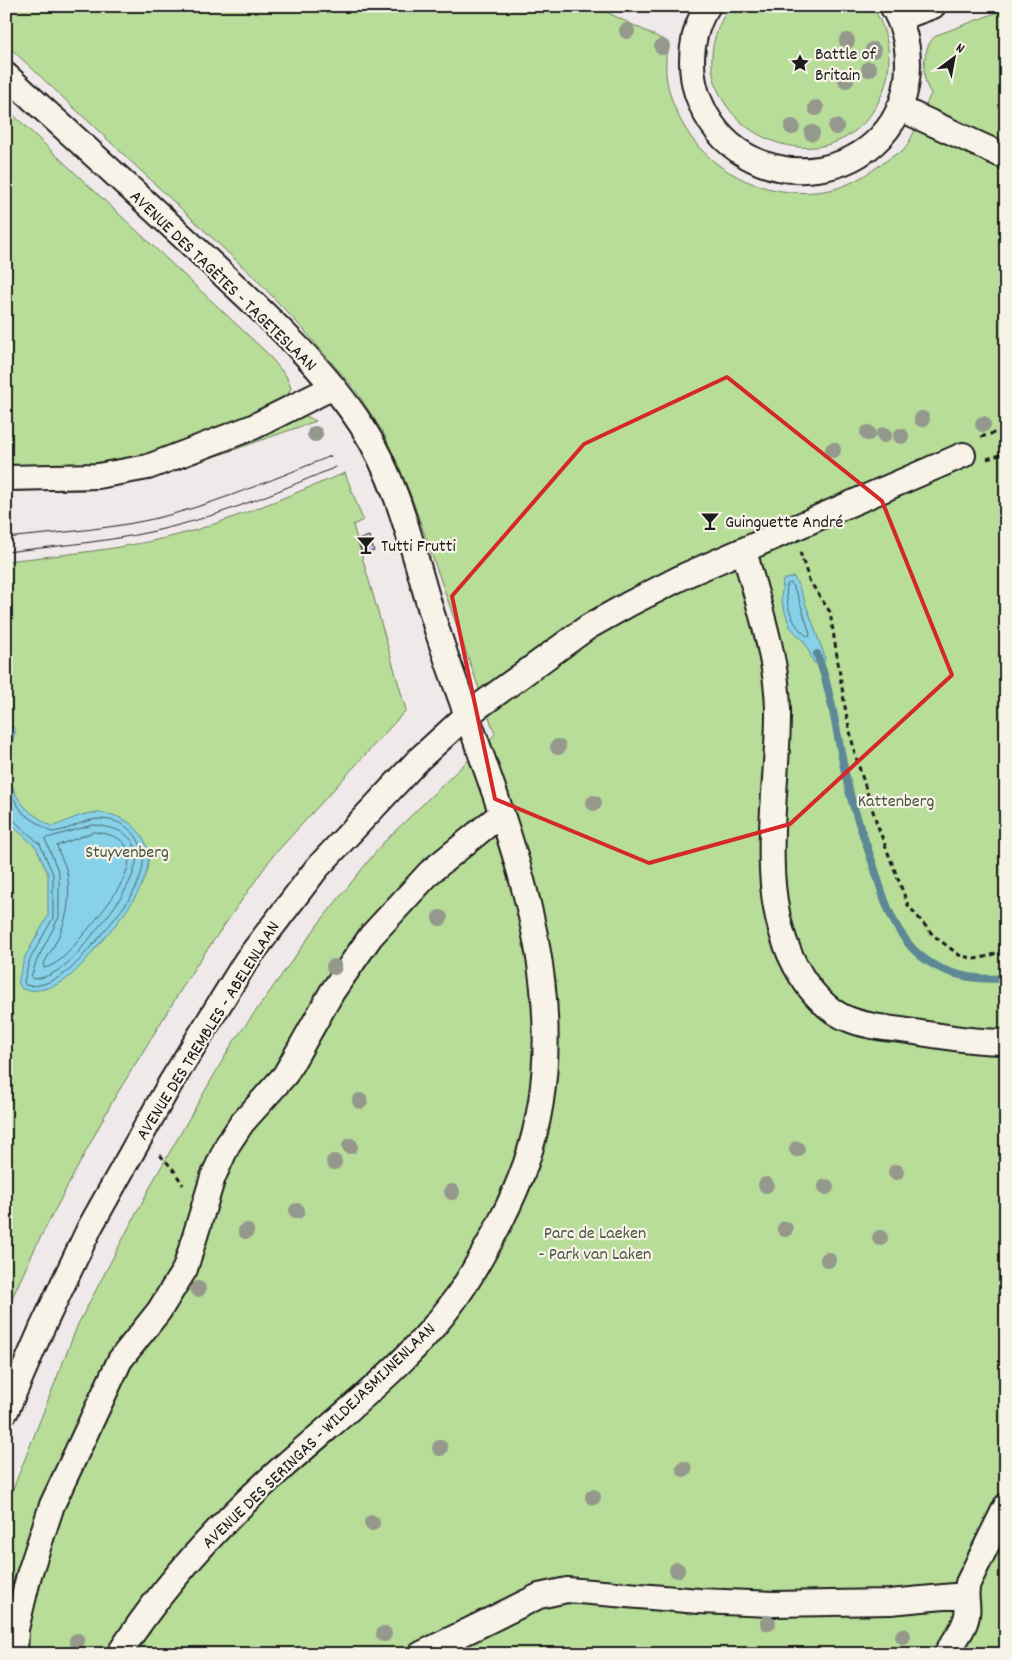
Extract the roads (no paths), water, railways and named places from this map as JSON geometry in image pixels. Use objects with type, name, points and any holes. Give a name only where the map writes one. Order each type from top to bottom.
[{"type":"street","points":[[698,9],[692,47],[692,81],[704,114],[724,141],[752,160],[785,170],[820,170],[852,159],[879,138],[899,108],[908,80],[908,48],[896,12],[933,6]]},
{"type":"street","name":"AVENUE DES TAGÈTES - TAGETESLAAN","points":[[6,75],[234,285],[290,340],[332,387],[361,425],[392,484],[438,635],[467,715]]},
{"type":"street","points":[[899,108],[1006,157]]},
{"type":"street","points":[[6,478],[77,478],[148,467],[253,427],[332,387]]},
{"type":"street","name":"AVENUE DES TREMBLES - ABELENLAAN","points":[[6,1411],[42,1328],[86,1236],[140,1137],[246,961],[293,897],[370,809],[419,759],[467,715],[588,627],[686,575],[963,455]]},
{"type":"street","points":[[744,550],[774,670],[777,692],[778,753],[772,833],[774,887],[780,930],[797,970],[814,993],[829,1008],[848,1019],[870,1025],[949,1037],[1006,1042]]},
{"type":"street","name":"AVENUE DES SERINGAS - WILDEJASMIJNENLAAN","points":[[119,1654],[146,1611],[181,1568],[227,1518],[358,1401],[429,1332],[454,1302],[514,1195],[527,1160],[539,1109],[545,1062],[544,1014],[540,968],[533,926],[501,814],[467,715]]},
{"type":"street","points":[[15,1654],[16,1629],[29,1575],[56,1496],[120,1360],[159,1311],[185,1269],[213,1177],[228,1144],[242,1123],[285,1075],[332,992],[371,936],[430,872],[501,814]]},
{"type":"street","points":[[946,1654],[966,1622],[968,1611],[965,1595],[976,1566],[1006,1506]]},
{"type":"street","points":[[422,1654],[539,1596],[566,1590],[699,1601],[773,1604],[890,1602],[965,1595]]},
{"type":"water","points":[[794,577],[825,657],[823,664],[814,663],[805,643],[790,627],[781,599],[783,580]]},
{"type":"water","points":[[6,720],[16,730],[9,761],[11,782],[20,801],[27,809],[52,827],[92,813],[113,815],[131,824],[143,838],[148,854],[147,870],[141,887],[121,918],[70,976],[55,985],[38,990],[22,989],[18,982],[25,957],[48,916],[48,874],[36,847],[6,820]]},
{"type":"waterway","points":[[817,654],[828,690],[851,798],[884,897],[900,932],[914,950],[925,959],[950,972],[978,978],[1006,978]]},
{"type":"tram line","points":[[6,538],[111,527],[173,514],[233,495],[331,456]]},
{"type":"tram line","points":[[6,552],[112,539],[175,526],[237,507],[336,467]]},
{"type":"place","name":"Battle of Britain","points":[[800,63]]},
{"type":"place","name":"Guinguette André","points":[[710,521]]},
{"type":"place","name":"Tutti Frutti","points":[[366,545]]},
{"type":"park label","name":"Kattenberg","points":[[896,800]]},
{"type":"park label","name":"Stuyvenberg","points":[[127,851]]},
{"type":"park label","name":"Parc de Laeken - Park van Laken","points":[[595,1242]]}]
